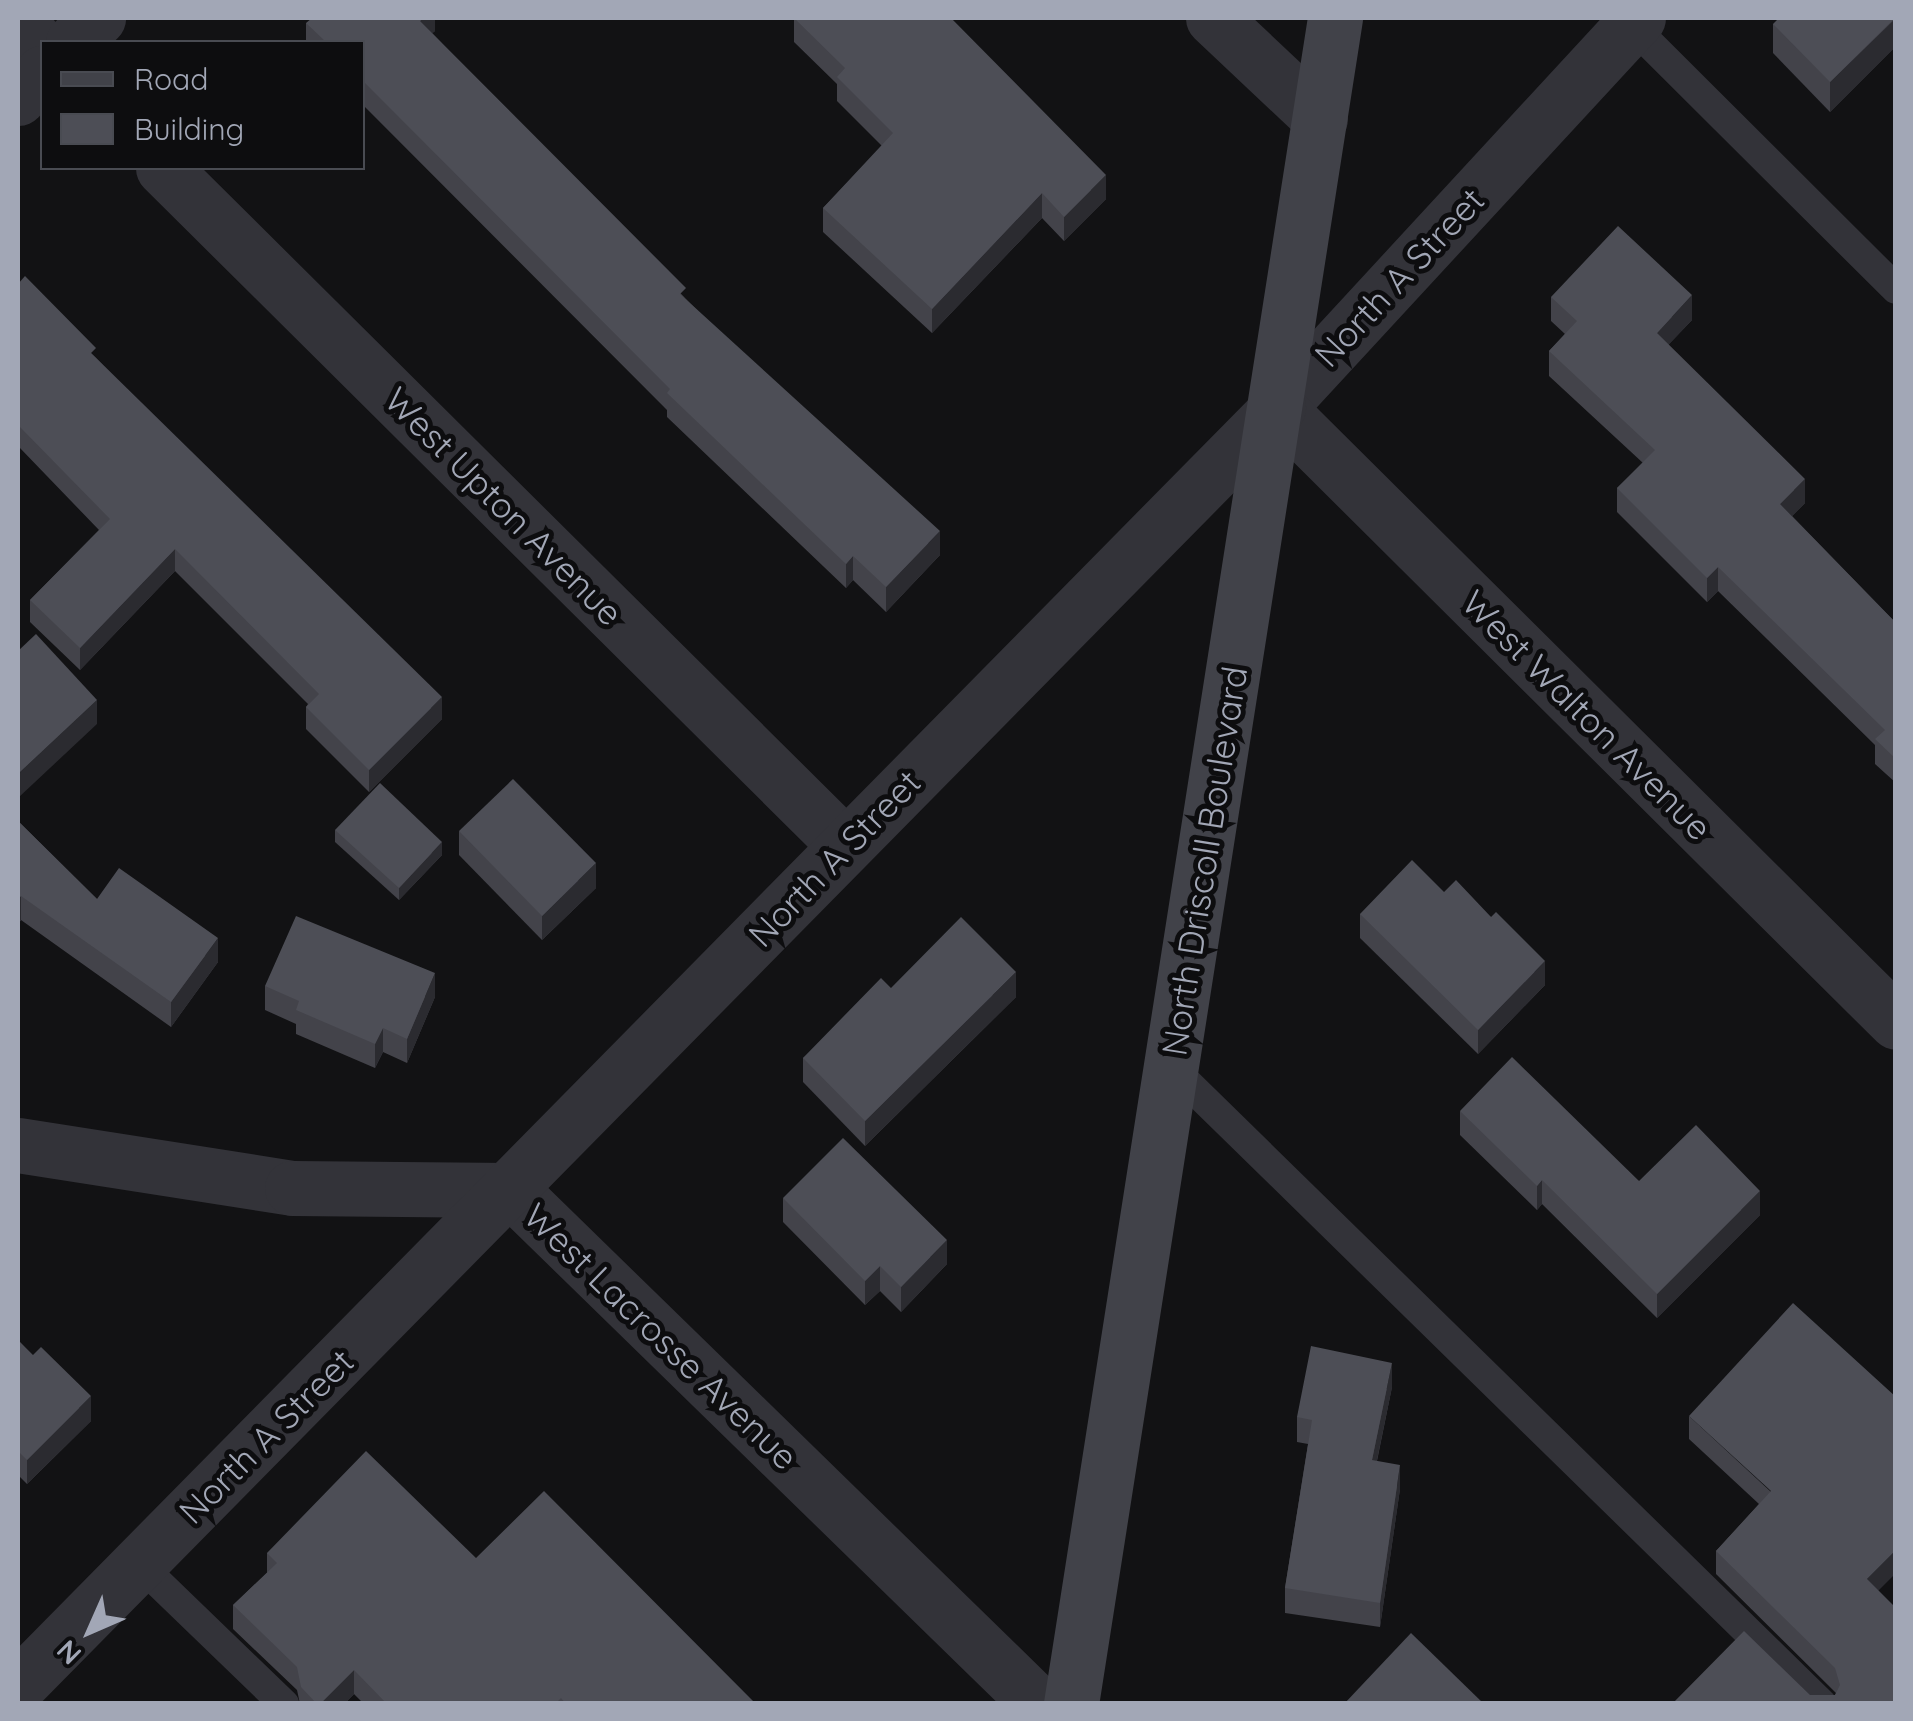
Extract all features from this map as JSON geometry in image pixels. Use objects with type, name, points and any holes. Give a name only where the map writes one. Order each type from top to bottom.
[{"type":"main road","name":"North Driscoll Boulevard","points":[[1072,1704],[1278,408],[1336,18]]},
{"type":"street","points":[[75,40],[98,18]]},
{"type":"street","points":[[1212,18],[1320,120]]},
{"type":"street","name":"North A Street","points":[[18,1686],[1278,408],[1634,21]]},
{"type":"street","points":[[18,22],[40,46]]},
{"type":"street","points":[[18,98],[40,75]]},
{"type":"street","name":"West Upton Avenue","points":[[165,170],[845,845]]},
{"type":"street","name":"West Walton Avenue","points":[[1278,408],[1896,1022]]},
{"type":"street","name":"West Lacrosse Avenue","points":[[18,1145],[292,1188],[510,1190],[1038,1704]]},
{"type":"lane","points":[[1634,21],[1896,289]]},
{"type":"lane","points":[[1171,1067],[1822,1704]]},
{"type":"lane","points":[[139,1564],[284,1704]]},
{"type":"building","points":[[312,18],[423,18],[420,21],[686,288],[680,294],[940,531],[886,587],[853,556],[846,564],[667,393],[670,389],[365,83],[365,40],[324,40],[306,23]]},
{"type":"building","points":[[794,18],[951,18],[1106,175],[1064,217],[1042,193],[932,309],[823,208],[893,133],[837,77],[845,68]]},
{"type":"building","points":[[1779,18],[1895,18],[1830,82],[1773,24]]},
{"type":"building","points":[[1618,226],[1692,295],[1657,333],[1805,479],[1780,504],[1896,623],[1896,759],[1875,739],[1885,730],[1718,567],[1707,578],[1617,488],[1655,450],[1549,351],[1577,321],[1551,297]]},
{"type":"building","points":[[25,276],[96,348],[91,353],[442,697],[369,770],[306,707],[319,694],[175,549],[80,648],[30,600],[110,519],[18,427],[18,284]]},
{"type":"building","points":[[36,634],[97,700],[18,774],[18,651]]},
{"type":"building","points":[[513,779],[596,863],[542,916],[459,831]]},
{"type":"building","points":[[380,783],[442,842],[399,888],[335,830]]},
{"type":"building","points":[[18,821],[97,899],[119,868],[218,938],[171,1002],[21,896],[18,899]]},
{"type":"building","points":[[1412,860],[1444,892],[1456,880],[1491,917],[1496,912],[1545,961],[1478,1030],[1360,914]]},
{"type":"building","points":[[296,916],[435,973],[407,1039],[383,1028],[375,1044],[296,1010],[299,1001],[265,986]]},
{"type":"building","points":[[961,917],[1016,972],[865,1121],[803,1058],[881,978],[891,988]]},
{"type":"building","points":[[1512,1057],[1639,1181],[1696,1125],[1760,1191],[1657,1294],[1542,1180],[1537,1186],[1460,1111]]},
{"type":"building","points":[[843,1138],[947,1240],[901,1287],[880,1266],[865,1281],[783,1198]]},
{"type":"building","points":[[1793,1303],[1896,1397],[1896,1550],[1867,1579],[1896,1608],[1896,1704],[1672,1704],[1744,1631],[1810,1695],[1835,1695],[1840,1685],[1835,1668],[1716,1551],[1771,1491],[1689,1416]]},
{"type":"building","points":[[18,1340],[33,1355],[41,1347],[91,1396],[27,1460],[18,1451]]},
{"type":"building","points":[[1311,1346],[1392,1363],[1372,1460],[1400,1465],[1380,1603],[1285,1588],[1312,1420],[1297,1417]]},
{"type":"building","points":[[366,1451],[476,1558],[544,1491],[756,1704],[566,1704],[561,1698],[555,1704],[387,1704],[354,1670],[317,1704],[301,1687],[297,1667],[233,1605],[277,1563],[267,1553]]},
{"type":"building","points":[[1411,1633],[1484,1704],[1344,1704]]}]
